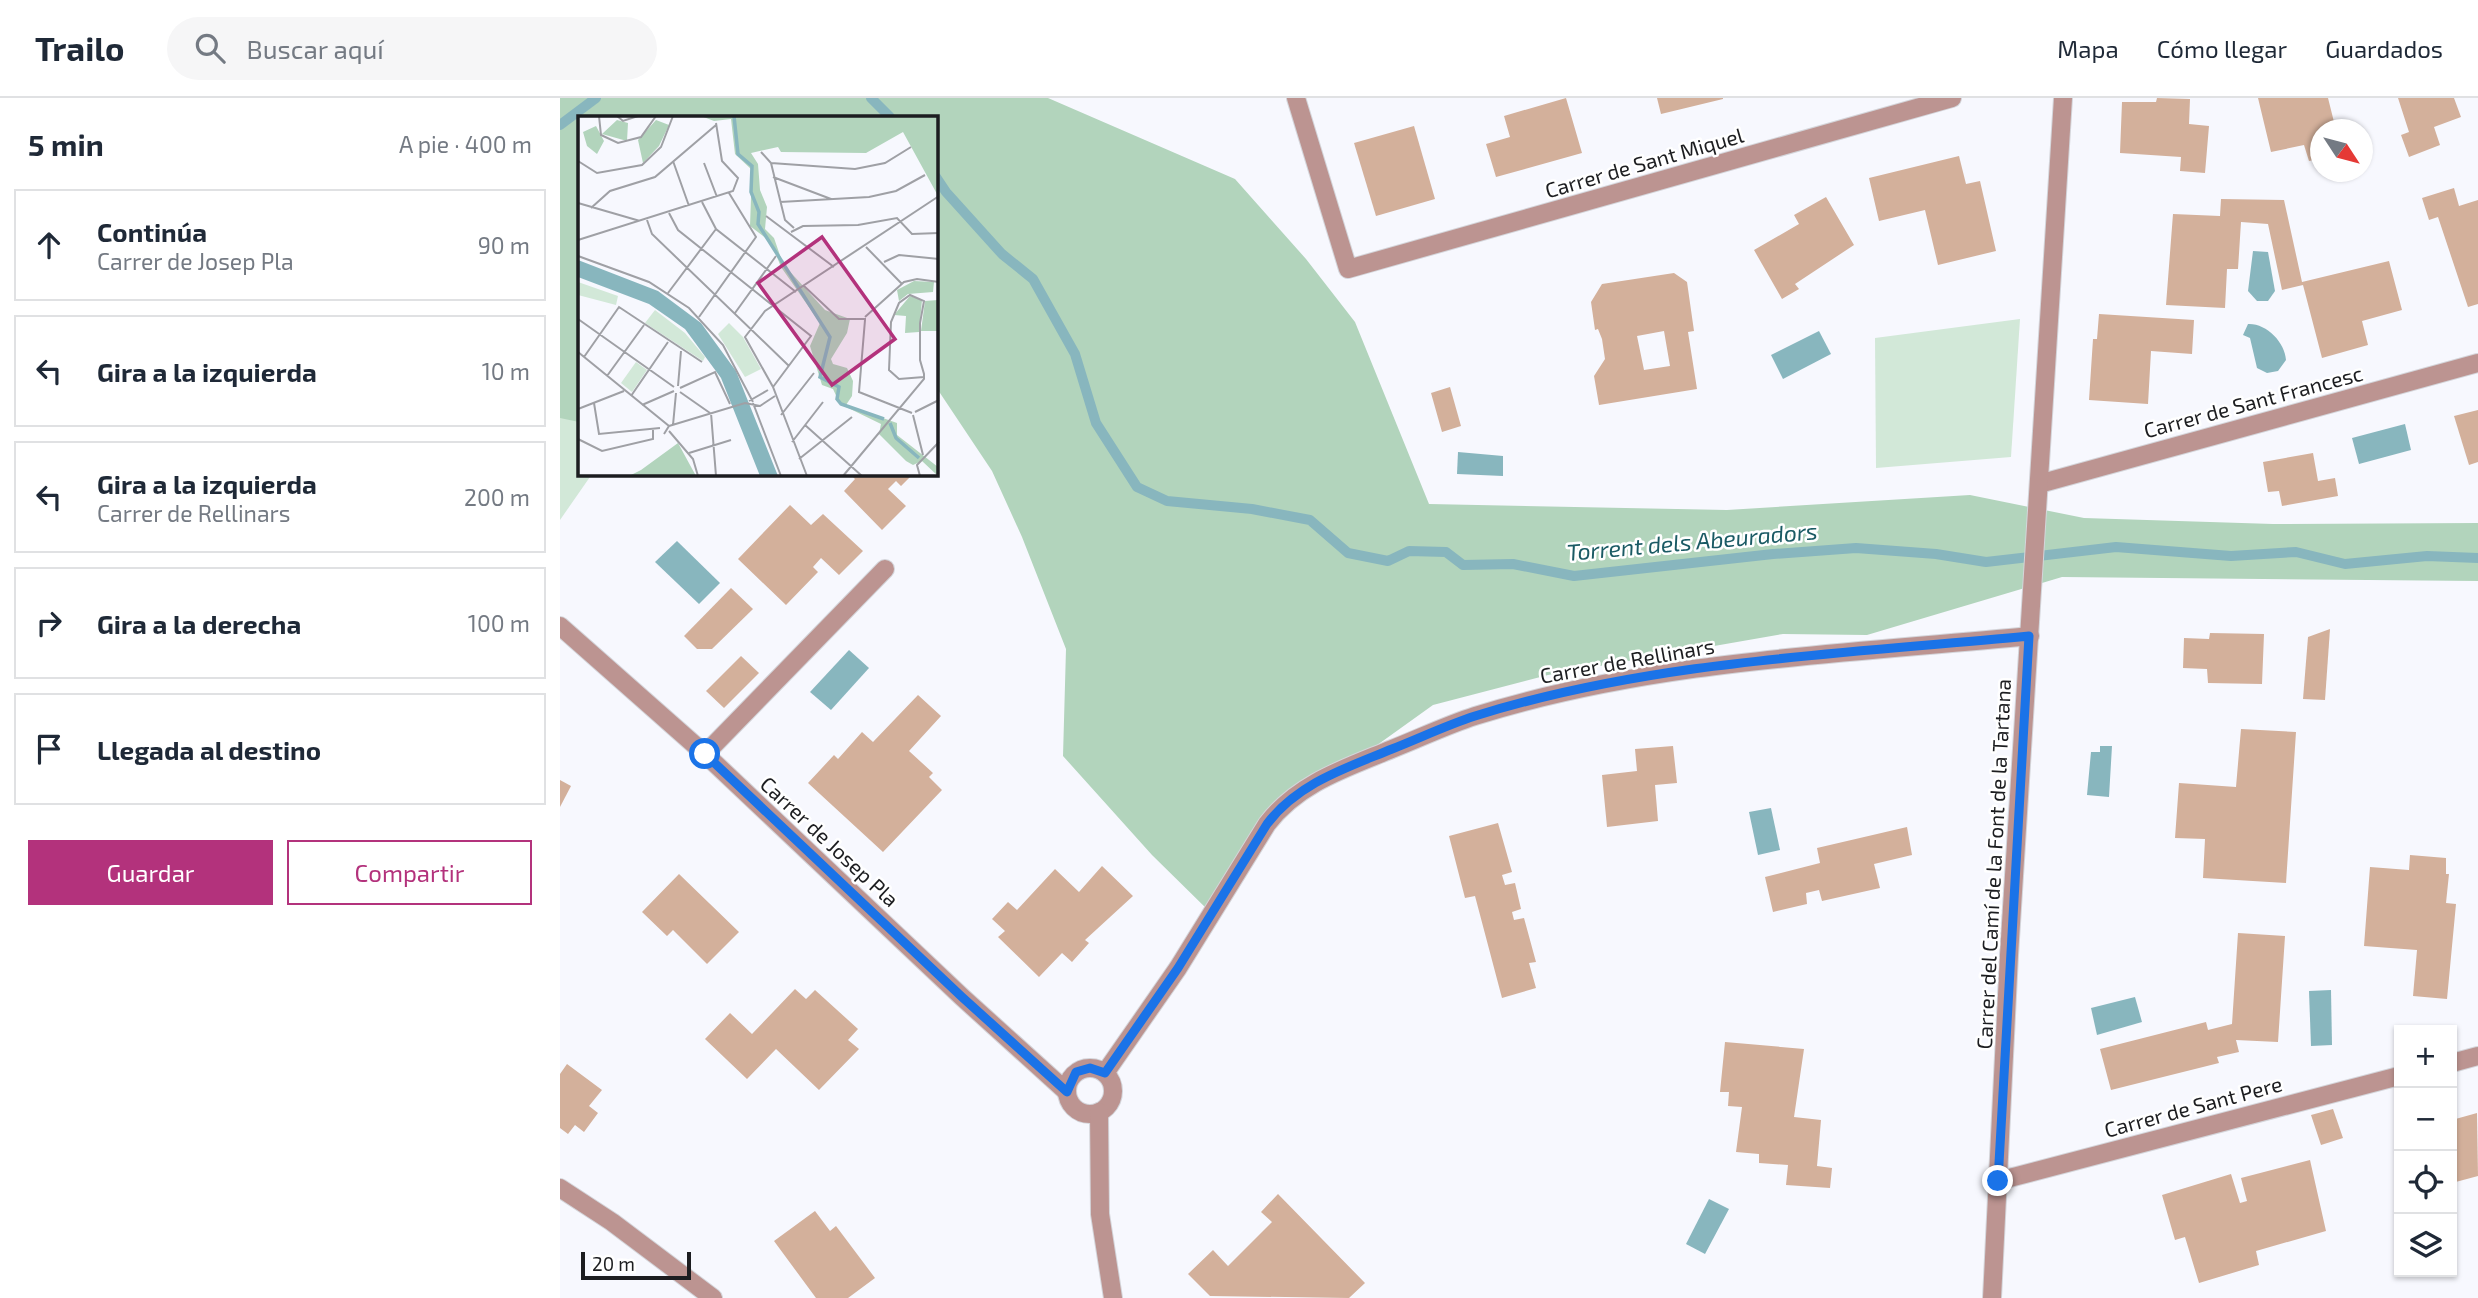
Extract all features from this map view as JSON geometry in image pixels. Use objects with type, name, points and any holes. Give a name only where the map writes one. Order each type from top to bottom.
[{"type":"street","name":"Carrer de Sant Miquel","points":[[1296,98],[1348,269],[1952,98]]},
{"type":"street","name":"Carrer del Camí de la Font de la Tartana","points":[[1992,1298],[2029,636],[2063,98]]},
{"type":"street","name":"Carrer de Sant Francesc","points":[[2039,484],[2478,363]]},
{"type":"street","points":[[705,754],[886,569]]},
{"type":"street","name":"Carrer de Josep Pla","points":[[560,626],[705,754],[962,997],[1067,1092]]},
{"type":"street","name":"Carrer de Rellinars","points":[[1105,1073],[1157,999],[1236,870],[1274,815],[1280,807],[1315,781],[1474,716],[1560,694],[1746,662],[2029,636]]},
{"type":"street","points":[[2457,1062],[2478,1056]]},
{"type":"street","points":[[1090,1068],[1105,1073],[1113,1086],[1113,1094],[1106,1108],[1099,1112],[1077,1111],[1067,1092],[1076,1072],[1090,1068]]},
{"type":"street","name":"Carrer de Sant Pere","points":[[1998,1181],[2394,1077]]},
{"type":"street","points":[[1099,1112],[1100,1214],[1113,1298]]},
{"type":"street","points":[[560,1188],[612,1222],[713,1298]]},
{"type":"green space","points":[[560,98],[1048,98],[1235,179],[1306,259],[1355,322],[1429,504],[1727,510],[1970,495],[2084,518],[2273,524],[2478,523],[2478,581],[2062,577],[1867,635],[1783,634],[1548,675],[1433,705],[1267,824],[1212,914],[1152,855],[1063,756],[1066,649],[1022,537],[992,471],[938,390],[938,116],[578,116],[578,422],[560,418]]},
{"type":"green space","points":[[578,128],[578,476],[591,476],[560,520],[560,139]]},
{"type":"green space","points":[[2020,319],[2011,457],[1876,468],[1875,338]]},
{"type":"water","points":[[2253,251],[2268,252],[2275,291],[2268,301],[2257,301],[2248,291]]},
{"type":"water","points":[[2248,324],[2268,330],[2278,340],[2286,360],[2278,371],[2267,373],[2257,368],[2250,338],[2243,335]]},
{"type":"water","points":[[1819,331],[1831,354],[1783,379],[1771,355]]},
{"type":"water","points":[[2405,424],[2411,450],[2359,464],[2352,438]]},
{"type":"water","points":[[1458,452],[1503,456],[1503,476],[1457,474]]},
{"type":"water","points":[[677,541],[720,583],[699,604],[655,562]]},
{"type":"water","points":[[849,650],[869,668],[831,710],[810,692]]},
{"type":"water","points":[[2100,746],[2112,746],[2109,797],[2087,795],[2091,752],[2100,752]]},
{"type":"water","points":[[1771,808],[1780,850],[1758,855],[1749,812]]},
{"type":"water","points":[[2331,990],[2332,1045],[2311,1046],[2309,991]]},
{"type":"water","points":[[2135,997],[2142,1022],[2097,1035],[2091,1008]]},
{"type":"water","points":[[1709,1199],[1729,1209],[1705,1254],[1686,1244]]},
{"type":"building","points":[[1566,98],[1582,153],[1496,177],[1486,144],[1510,137],[1504,116]]},
{"type":"building","points":[[1657,98],[1723,98],[1723,99],[1661,114]]},
{"type":"building","points":[[2157,98],[2190,99],[2189,124],[2209,126],[2205,173],[2180,171],[2181,157],[2120,153],[2122,102],[2156,102]]},
{"type":"building","points":[[2258,98],[2328,98],[2333,119],[2310,119],[2310,161],[2304,145],[2271,152]]},
{"type":"building","points":[[2398,98],[2454,98],[2461,117],[2434,127],[2440,145],[2409,157],[2401,135],[2409,132]]},
{"type":"building","points":[[1414,126],[1435,199],[1376,216],[1354,143]]},
{"type":"building","points":[[1959,156],[1966,184],[1980,181],[1996,251],[1938,265],[1925,210],[1879,221],[1869,178]]},
{"type":"building","points":[[2454,188],[2459,206],[2478,200],[2478,304],[2468,307],[2438,217],[2429,220],[2422,198]]},
{"type":"building","points":[[1826,197],[1854,245],[1795,284],[1799,289],[1782,299],[1754,250],[1799,224],[1794,215]]},
{"type":"building","points":[[2221,199],[2284,200],[2302,282],[2389,261],[2402,310],[2362,321],[2368,345],[2322,358],[2303,285],[2282,290],[2268,224],[2241,222],[2238,269],[2227,269],[2225,308],[2166,305],[2173,214],[2220,216]]},
{"type":"building","points":[[1674,273],[1687,282],[1694,331],[1688,332],[1697,389],[1599,405],[1594,376],[1605,359],[1602,339],[1598,329],[1595,330],[1591,302],[1602,284]],"holes":[[[1664,331],[1670,366],[1644,370],[1637,336]]]},
{"type":"building","points":[[2099,314],[2194,320],[2192,354],[2151,351],[2148,404],[2089,400],[2093,339],[2097,339]]},
{"type":"building","points":[[1450,387],[1461,426],[1442,432],[1431,393]]},
{"type":"building","points":[[2478,410],[2478,462],[2469,465],[2454,416]]},
{"type":"building","points":[[2313,453],[2318,481],[2335,478],[2338,496],[2282,506],[2279,491],[2268,492],[2263,462]]},
{"type":"building","points":[[852,476],[911,476],[901,486],[896,481],[888,489],[906,506],[882,530],[844,491],[855,479]]},
{"type":"building","points":[[790,505],[811,525],[823,514],[863,551],[839,575],[821,558],[813,567],[818,572],[786,605],[738,559]]},
{"type":"building","points":[[731,588],[753,609],[712,649],[697,649],[684,636]]},
{"type":"building","points":[[2330,629],[2325,700],[2303,699],[2308,637]]},
{"type":"building","points":[[2210,633],[2264,634],[2262,684],[2208,683],[2207,669],[2183,668],[2184,638],[2209,639]]},
{"type":"building","points":[[741,656],[759,673],[724,708],[706,691]]},
{"type":"building","points":[[918,695],[941,716],[909,751],[933,773],[929,777],[942,790],[883,852],[808,783],[834,755],[838,759],[862,732],[873,742]]},
{"type":"building","points":[[2241,729],[2296,732],[2286,883],[2203,878],[2205,839],[2175,838],[2179,783],[2236,787]]},
{"type":"building","points":[[1673,746],[1677,783],[1655,785],[1658,821],[1607,827],[1602,775],[1637,771],[1635,749]]},
{"type":"building","points":[[560,780],[571,786],[560,807]]},
{"type":"building","points":[[1498,823],[1512,872],[1502,875],[1505,885],[1515,883],[1521,909],[1512,912],[1514,920],[1524,918],[1536,962],[1529,963],[1536,988],[1502,998],[1475,896],[1465,898],[1449,836]]},
{"type":"building","points":[[1907,827],[1912,855],[1874,864],[1880,888],[1822,901],[1819,890],[1806,893],[1807,904],[1773,912],[1765,877],[1820,863],[1817,848]]},
{"type":"building","points":[[2410,855],[2446,858],[2446,874],[2449,874],[2446,903],[2456,904],[2447,999],[2413,996],[2417,950],[2364,946],[2370,867],[2409,870]]},
{"type":"building","points":[[1102,866],[1133,896],[1085,940],[1089,943],[1072,962],[1062,953],[1039,977],[998,937],[1005,931],[992,919],[1008,902],[1017,910],[1055,869],[1079,892]]},
{"type":"building","points":[[679,874],[739,932],[707,964],[673,930],[667,936],[642,912]]},
{"type":"building","points":[[2238,933],[2285,936],[2278,1042],[2236,1040],[2239,1052],[2217,1057],[2219,1063],[2111,1090],[2100,1049],[2206,1022],[2208,1030],[2232,1024]]},
{"type":"building","points":[[795,989],[806,999],[815,990],[858,1029],[848,1040],[859,1049],[819,1090],[776,1049],[747,1079],[705,1039],[730,1013],[752,1034]]},
{"type":"building","points":[[1725,1042],[1804,1049],[1794,1117],[1821,1120],[1817,1166],[1832,1168],[1830,1188],[1786,1185],[1788,1165],[1759,1163],[1759,1154],[1736,1152],[1742,1107],[1728,1106],[1729,1092],[1720,1092]]},
{"type":"building","points":[[567,1064],[602,1090],[589,1106],[598,1113],[584,1132],[575,1125],[568,1134],[560,1128],[560,1074]]},
{"type":"building","points":[[2333,1109],[2343,1138],[2321,1145],[2311,1115]]},
{"type":"building","points":[[2477,1113],[2478,1176],[2457,1182],[2457,1151],[2457,1119]]},
{"type":"building","points":[[2310,1160],[2326,1231],[2256,1251],[2259,1265],[2199,1283],[2185,1237],[2175,1240],[2162,1195],[2231,1174],[2240,1203],[2247,1201],[2241,1178]]},
{"type":"building","points":[[1278,1194],[1365,1283],[1349,1298],[1210,1296],[1188,1274],[1213,1250],[1228,1266],[1272,1222],[1261,1212]]},
{"type":"building","points":[[815,1211],[830,1231],[836,1226],[875,1278],[848,1298],[816,1298],[774,1241]]},
{"type":"waterway","name":"Torrent dels Abeuradors","points":[[560,125],[596,98]]},
{"type":"waterway","name":"Torrent dels Abeuradors","points":[[871,98],[889,116]]},
{"type":"waterway","name":"Torrent dels Abeuradors","points":[[938,180],[1002,254],[1033,279],[1075,354],[1096,423],[1137,487],[1167,501],[1252,509],[1310,520],[1348,553],[1388,561],[1409,551],[1446,552],[1463,565],[1513,564],[1574,576],[1773,554],[1856,548],[1936,554],[1986,562],[2116,547],[2231,556],[2296,552],[2345,564],[2427,556],[2478,558]]},
{"type":"route","points":[[705,754],[962,997],[1067,1092],[1068,1084],[1076,1072],[1090,1068],[1105,1073],[1178,968],[1236,870],[1267,824],[1280,807],[1315,781],[1474,716],[1560,694],[1746,662],[2029,636],[1998,1181]]}]
